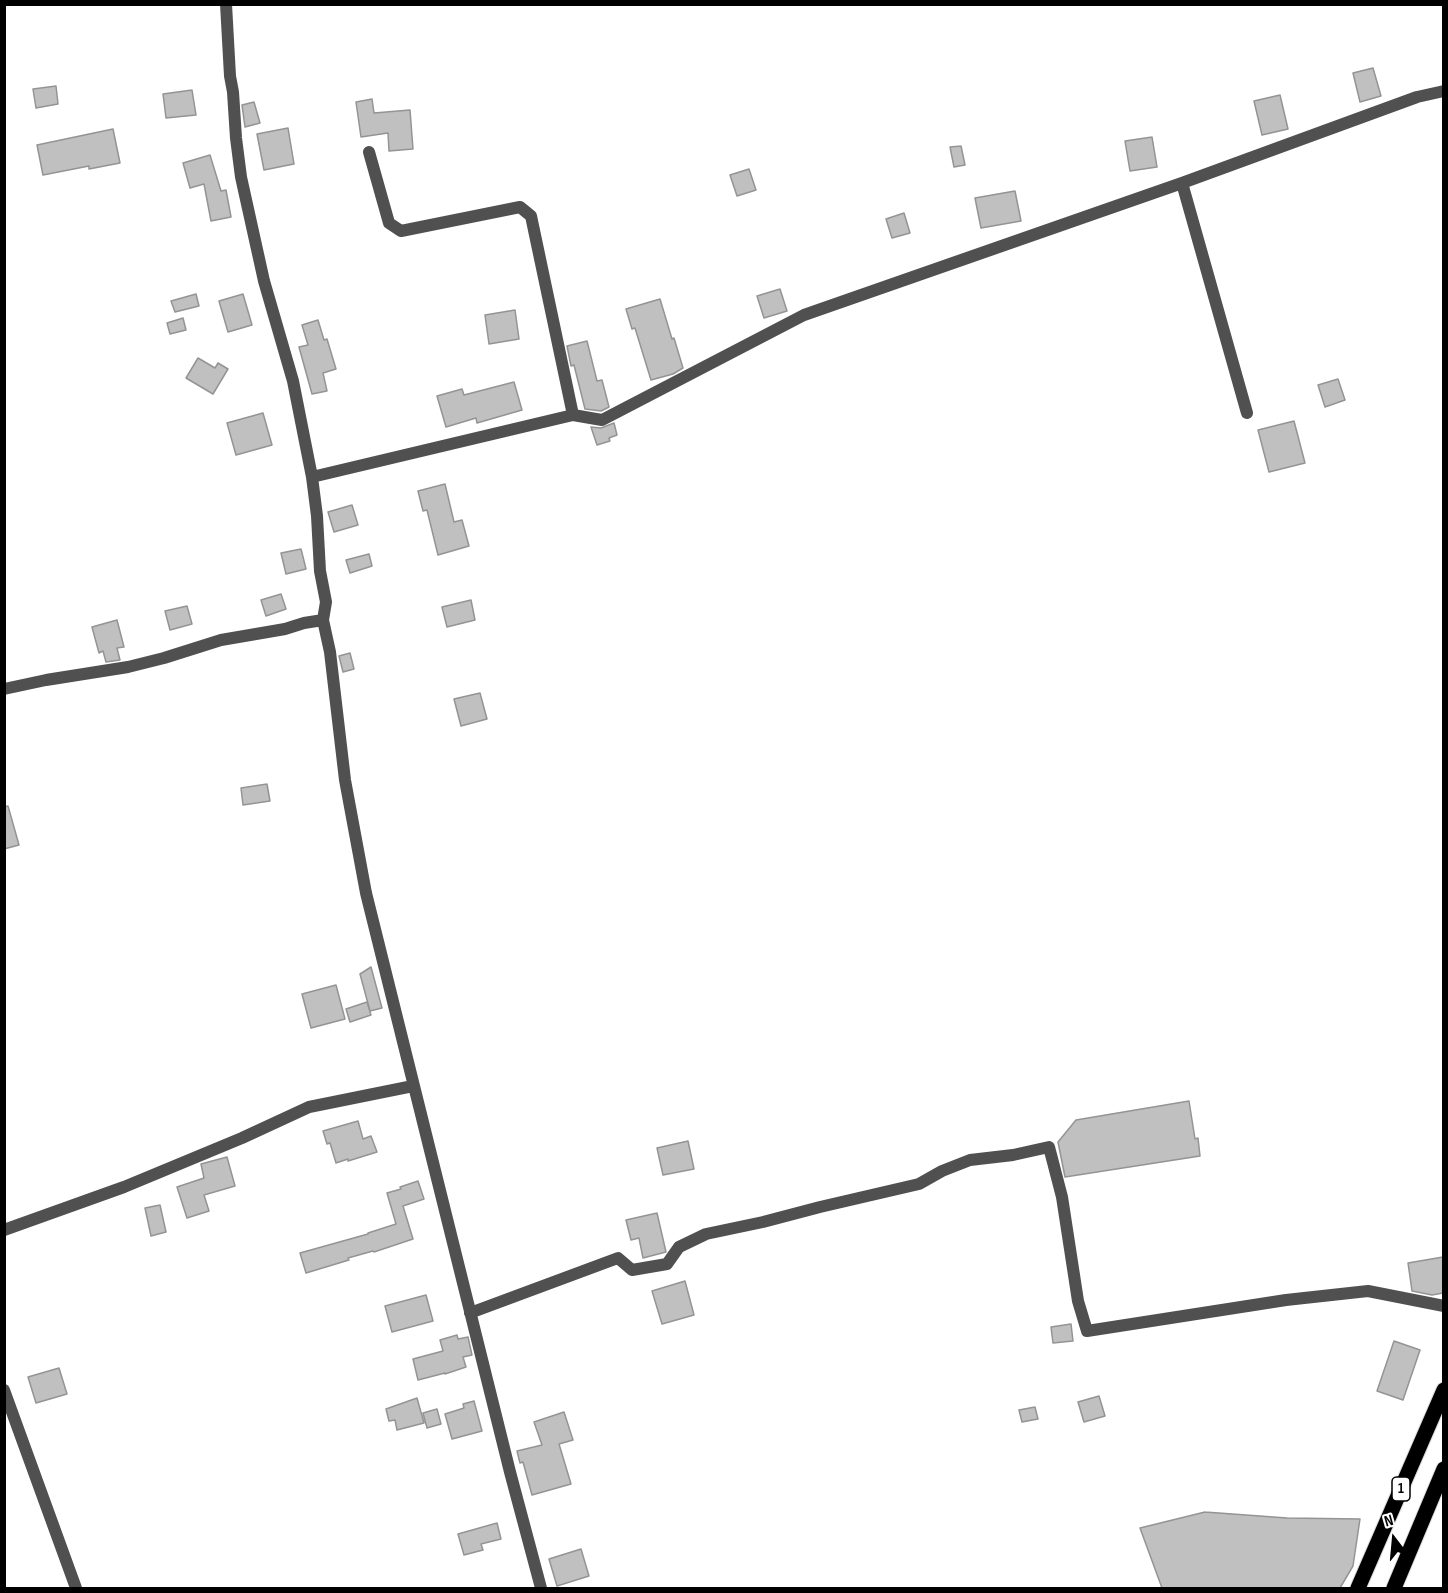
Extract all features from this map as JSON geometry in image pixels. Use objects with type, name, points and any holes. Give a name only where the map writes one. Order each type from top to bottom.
[{"type":"main road","name":"1","points":[[1358,1588],[1443,1390]]},
{"type":"main road","name":"1","points":[[1394,1588],[1443,1469]]},
{"type":"street","points":[[226,4],[230,76],[241,177],[264,281],[293,381],[312,477],[320,571],[326,602],[323,620],[330,652],[345,780],[370,915],[541,1588]]},
{"type":"street","points":[[312,477],[573,415],[602,420],[804,315],[1182,183],[1418,97],[1443,91]]},
{"type":"street","points":[[369,152],[388,223],[402,231],[520,207],[531,216],[573,415]]},
{"type":"street","points":[[1182,183],[1247,413]]},
{"type":"street","points":[[4,689],[128,667],[222,640],[323,620]]},
{"type":"street","points":[[4,1230],[124,1187],[242,1138],[309,1107],[413,1086]]},
{"type":"street","points":[[470,1313],[618,1258],[632,1270],[667,1264],[679,1247],[706,1234],[919,1184],[942,1171],[970,1160],[1049,1148],[1062,1197],[1078,1301],[1087,1331],[1286,1299],[1368,1292],[1443,1306]]},
{"type":"street","points":[[4,1390],[76,1588]]},
{"type":"building","points":[[1373,68],[1381,96],[1360,102],[1353,73]]},
{"type":"building","points":[[56,86],[58,104],[36,108],[33,89]]},
{"type":"building","points":[[192,90],[196,115],[166,118],[163,94]]},
{"type":"building","points":[[1280,95],[1288,129],[1262,135],[1254,101]]},
{"type":"building","points":[[372,99],[374,113],[410,110],[413,149],[389,151],[388,133],[361,137],[356,102]]},
{"type":"building","points":[[254,102],[260,123],[245,127],[242,105]]},
{"type":"building","points":[[288,128],[294,164],[264,170],[257,134]]},
{"type":"building","points":[[113,129],[120,163],[89,169],[89,166],[43,175],[37,145]]},
{"type":"building","points":[[1152,137],[1157,167],[1130,171],[1125,141]]},
{"type":"building","points":[[961,146],[965,165],[954,167],[950,147]]},
{"type":"building","points":[[210,155],[221,191],[226,190],[231,217],[211,221],[204,184],[190,188],[183,163]]},
{"type":"building","points":[[749,169],[756,190],[737,196],[730,175]]},
{"type":"building","points":[[1015,191],[1021,221],[981,228],[975,198]]},
{"type":"building","points":[[904,213],[910,233],[892,238],[886,219]]},
{"type":"building","points":[[780,289],[787,311],[764,318],[757,296]]},
{"type":"building","points":[[196,294],[199,306],[175,312],[171,301]]},
{"type":"building","points":[[243,294],[252,325],[228,332],[219,301]]},
{"type":"building","points":[[660,299],[683,368],[673,374],[651,380],[635,328],[632,329],[626,309]]},
{"type":"building","points":[[515,310],[519,339],[489,344],[485,315]]},
{"type":"building","points":[[183,318],[186,330],[170,334],[167,323]]},
{"type":"building","points":[[318,320],[324,340],[327,339],[336,369],[323,373],[327,391],[312,394],[299,347],[308,345],[302,325]]},
{"type":"building","points":[[587,341],[597,381],[602,380],[609,407],[601,411],[585,409],[567,346]]},
{"type":"building","points":[[198,358],[215,368],[218,363],[228,369],[213,394],[186,378]]},
{"type":"building","points":[[1338,379],[1345,400],[1325,407],[1318,385]]},
{"type":"building","points":[[514,382],[522,410],[477,423],[476,418],[446,427],[437,396],[462,389],[464,395]]},
{"type":"building","points":[[263,413],[272,445],[236,455],[227,423]]},
{"type":"building","points":[[1294,421],[1305,463],[1269,472],[1258,430]]},
{"type":"building","points":[[614,423],[617,435],[609,438],[610,441],[597,445],[591,427],[601,428]]},
{"type":"building","points":[[445,484],[454,522],[462,520],[469,546],[438,555],[427,510],[423,511],[418,491]]},
{"type":"building","points":[[352,505],[358,525],[334,532],[328,512]]},
{"type":"building","points":[[301,549],[306,569],[286,574],[281,553]]},
{"type":"building","points":[[369,554],[372,566],[350,573],[346,560]]},
{"type":"building","points":[[281,594],[286,609],[266,616],[261,600]]},
{"type":"building","points":[[471,600],[475,620],[447,627],[442,607]]},
{"type":"building","points":[[187,606],[192,624],[170,630],[165,611]]},
{"type":"building","points":[[117,620],[124,647],[117,648],[120,660],[106,662],[103,651],[99,653],[92,627]]},
{"type":"building","points":[[350,653],[354,669],[343,672],[339,656]]},
{"type":"building","points":[[480,693],[487,719],[461,726],[454,699]]},
{"type":"building","points":[[267,784],[270,801],[243,805],[241,788]]},
{"type":"building","points":[[8,806],[19,845],[4,849],[4,807]]},
{"type":"building","points":[[371,967],[382,1008],[370,1011],[360,974]]},
{"type":"building","points":[[336,985],[345,1019],[311,1028],[302,994]]},
{"type":"building","points":[[367,1002],[371,1015],[350,1022],[346,1009]]},
{"type":"building","points":[[1189,1101],[1200,1156],[1065,1177],[1058,1142],[1076,1120]]},
{"type":"building","points":[[358,1121],[363,1139],[371,1136],[377,1152],[336,1163],[330,1143],[327,1144],[323,1131]]},
{"type":"building","points":[[688,1141],[694,1169],[663,1175],[657,1148]]},
{"type":"building","points":[[227,1157],[235,1186],[204,1195],[209,1211],[187,1218],[177,1187],[204,1178],[201,1164]]},
{"type":"building","points":[[418,1181],[424,1199],[403,1206],[413,1239],[306,1273],[300,1253],[396,1224],[387,1193]]},
{"type":"building","points":[[160,1205],[166,1232],[151,1236],[145,1208]]},
{"type":"building","points":[[657,1213],[666,1252],[643,1258],[639,1238],[631,1240],[626,1220]]},
{"type":"building","points":[[1443,1257],[1443,1293],[1432,1295],[1412,1291],[1408,1263]]},
{"type":"building","points":[[685,1281],[694,1315],[662,1324],[652,1291]]},
{"type":"building","points":[[426,1295],[433,1321],[392,1332],[385,1306]]},
{"type":"building","points":[[1071,1324],[1073,1341],[1053,1343],[1051,1327]]},
{"type":"building","points":[[457,1335],[458,1339],[468,1337],[472,1355],[463,1357],[466,1367],[418,1380],[413,1359],[443,1351],[440,1340]]},
{"type":"building","points":[[1394,1341],[1420,1350],[1403,1400],[1377,1391]]},
{"type":"building","points":[[59,1368],[67,1394],[36,1403],[28,1377]]},
{"type":"building","points":[[1099,1396],[1105,1416],[1084,1422],[1078,1402]]},
{"type":"building","points":[[417,1398],[424,1423],[397,1430],[395,1420],[389,1421],[386,1409]]},
{"type":"building","points":[[474,1401],[482,1431],[452,1439],[445,1414],[464,1408],[463,1404]]},
{"type":"building","points":[[1035,1407],[1038,1419],[1022,1422],[1019,1410]]},
{"type":"building","points":[[437,1409],[441,1424],[427,1428],[423,1413]]},
{"type":"building","points":[[564,1412],[573,1440],[559,1444],[571,1484],[532,1495],[523,1462],[520,1463],[517,1451],[542,1445],[534,1422]]},
{"type":"building","points":[[1205,1512],[1287,1518],[1360,1519],[1353,1566],[1340,1588],[1162,1588],[1140,1528]]},
{"type":"building","points":[[497,1523],[501,1539],[481,1544],[483,1550],[464,1555],[458,1534]]},
{"type":"building","points":[[581,1549],[589,1576],[557,1586],[549,1559]]}]
